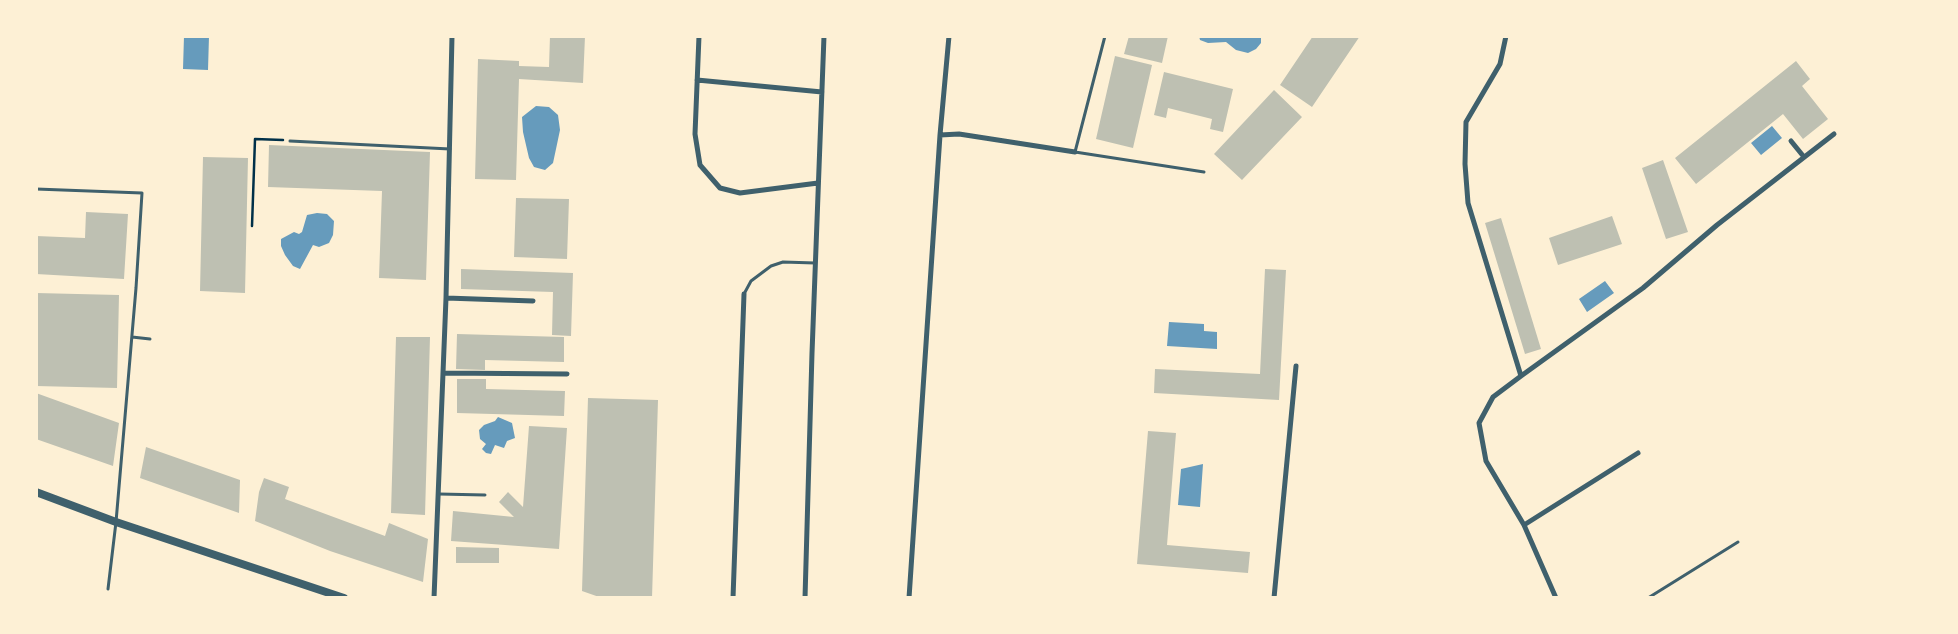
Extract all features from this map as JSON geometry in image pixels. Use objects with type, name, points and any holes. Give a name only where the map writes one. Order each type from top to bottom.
[{"type":"street","points":[[434,598],[444,373],[452,36]]},
{"type":"street","points":[[699,36],[695,134],[700,165],[720,188],[740,192],[818,184]]},
{"type":"street","points":[[805,598],[824,36]]},
{"type":"street","points":[[909,598],[940,135],[949,36]]},
{"type":"street","points":[[1506,36],[1500,64],[1466,122],[1465,164],[1468,203],[1521,376]]},
{"type":"street","points":[[697,80],[822,92]]},
{"type":"street","points":[[940,135],[959,134],[1075,152]]},
{"type":"street","points":[[1556,598],[1524,525],[1486,461],[1479,423],[1493,397],[1643,288],[1717,225],[1834,134]]},
{"type":"street","points":[[1791,141],[1804,157]]},
{"type":"street","points":[[733,598],[744,294]]},
{"type":"street","points":[[446,298],[533,301]]},
{"type":"street","points":[[1274,598],[1296,366]]},
{"type":"street","points":[[444,373],[567,374]]},
{"type":"street","points":[[1524,525],[1638,452]]},
{"type":"street","points":[[36,492],[116,522],[344,598]]},
{"type":"lane","points":[[1105,36],[1075,152],[1204,172]]},
{"type":"lane","points":[[290,140],[450,149]]},
{"type":"lane","points":[[36,189],[142,193],[132,337],[116,522],[108,589]]},
{"type":"lane","points":[[744,294],[755,276],[770,266],[783,262],[815,263]]},
{"type":"lane","points":[[132,337],[150,339]]},
{"type":"lane","points":[[439,494],[485,495]]},
{"type":"lane","points":[[1648,598],[1738,542]]},
{"type":"path","points":[[252,226],[255,139],[290,140]]},
{"type":"water","points":[[184,36],[209,36],[208,70],[183,69]]},
{"type":"water","points":[[1199,36],[1261,36],[1261,43],[1256,49],[1248,53],[1236,50],[1226,42],[1208,43],[1200,40]]},
{"type":"water","points":[[536,106],[549,107],[558,115],[560,130],[553,163],[545,170],[534,167],[529,158],[523,132],[522,117]]},
{"type":"water","points":[[1772,126],[1782,138],[1761,155],[1751,143]]},
{"type":"water","points":[[327,214],[334,221],[333,235],[329,243],[319,247],[313,245],[300,269],[293,266],[285,255],[281,246],[281,239],[294,232],[299,234],[302,232],[307,215]]},
{"type":"water","points":[[1605,281],[1614,293],[1587,312],[1579,299]]},
{"type":"water","points":[[1169,322],[1204,324],[1204,331],[1217,332],[1217,349],[1167,346]]},
{"type":"water","points":[[498,417],[512,423],[515,438],[507,441],[504,448],[495,445],[491,454],[486,453],[482,449],[486,444],[480,439],[479,430],[484,425],[495,421]]},
{"type":"water","points":[[1203,464],[1200,507],[1178,505],[1181,469]]},
{"type":"building","points":[[550,36],[585,36],[583,83],[519,79],[516,180],[475,179],[478,59],[519,61],[519,66],[549,67]]},
{"type":"building","points":[[1129,36],[1168,36],[1162,63],[1124,54]]},
{"type":"building","points":[[1313,36],[1360,36],[1312,107],[1280,85]]},
{"type":"building","points":[[1115,56],[1152,65],[1133,148],[1096,139]]},
{"type":"building","points":[[1796,61],[1810,79],[1802,86],[1828,119],[1803,139],[1783,114],[1696,184],[1675,158]]},
{"type":"building","points":[[1164,72],[1233,89],[1223,132],[1210,129],[1212,119],[1168,108],[1166,118],[1154,115]]},
{"type":"building","points":[[1274,90],[1302,117],[1242,180],[1214,154]]},
{"type":"building","points":[[269,145],[430,152],[426,280],[379,278],[382,191],[268,187]]},
{"type":"building","points":[[203,157],[248,158],[245,293],[200,291]]},
{"type":"building","points":[[1663,160],[1688,232],[1666,239],[1642,168]]},
{"type":"building","points":[[516,198],[569,199],[567,259],[514,257]]},
{"type":"building","points":[[86,212],[128,214],[124,279],[36,274],[36,236],[85,238]]},
{"type":"building","points":[[1612,216],[1622,244],[1558,265],[1549,238]]},
{"type":"building","points":[[1501,218],[1541,349],[1525,354],[1485,223]]},
{"type":"building","points":[[461,269],[573,273],[571,336],[552,335],[553,292],[461,289]]},
{"type":"building","points":[[1265,269],[1286,270],[1279,400],[1154,393],[1155,369],[1260,374]]},
{"type":"building","points":[[36,293],[119,295],[117,388],[36,386]]},
{"type":"building","points":[[457,334],[564,337],[564,362],[485,360],[485,370],[456,369]]},
{"type":"building","points":[[396,337],[430,337],[425,515],[391,513]]},
{"type":"building","points":[[457,379],[486,379],[486,389],[565,391],[564,416],[457,413]]},
{"type":"building","points":[[36,393],[119,423],[113,466],[36,439]]},
{"type":"building","points":[[588,398],[658,400],[652,598],[602,598],[582,591]]},
{"type":"building","points":[[529,426],[567,428],[559,549],[451,541],[453,511],[514,517],[499,502],[508,492],[523,507]]},
{"type":"building","points":[[1148,431],[1176,433],[1167,545],[1250,552],[1248,573],[1137,564]]},
{"type":"building","points":[[146,447],[240,480],[239,513],[140,478]]},
{"type":"building","points":[[264,478],[289,487],[285,499],[385,536],[389,523],[428,539],[423,582],[330,551],[255,521],[259,492]]},
{"type":"building","points":[[456,547],[499,548],[499,563],[456,563]]}]
